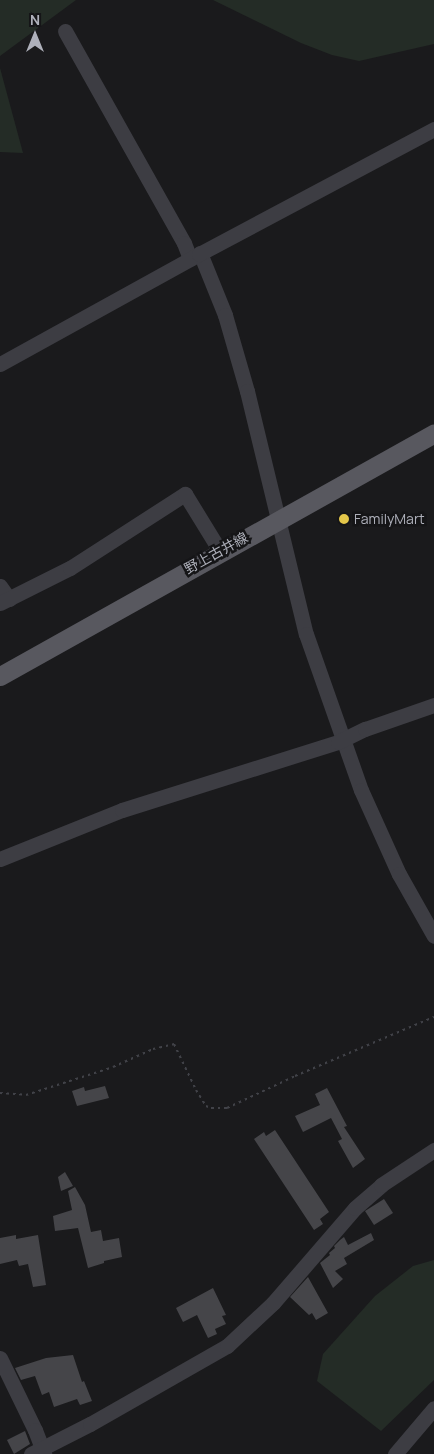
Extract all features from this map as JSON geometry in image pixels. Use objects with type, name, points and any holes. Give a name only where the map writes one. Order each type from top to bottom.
[{"type":"main road","name":"野上古井線","points":[[0,676],[220,551],[434,433]]},
{"type":"street","points":[[65,31],[184,243],[195,256],[224,315],[278,519],[306,634],[361,790],[398,874],[434,936]]},
{"type":"street","points":[[0,364],[195,256],[434,129]]},
{"type":"street","points":[[0,586],[4,601],[70,568],[185,494],[220,551]]},
{"type":"street","points":[[0,859],[147,802],[229,778],[344,739],[365,729],[434,705]]},
{"type":"street","points":[[0,1358],[39,1452],[227,1346],[273,1303],[355,1208],[381,1186],[434,1150]]},
{"type":"street","points":[[395,1454],[434,1408]]},
{"type":"path","points":[[0,1093],[26,1095],[113,1068],[153,1049],[174,1044],[196,1090],[206,1106],[211,1108],[227,1108],[295,1076],[434,1017]]},
{"type":"shaded area","points":[[0,0],[76,0],[0,56]]},
{"type":"shaded area","points":[[213,0],[434,0],[434,44],[359,61],[332,55],[301,43]]},
{"type":"shaded area","points":[[0,68],[13,116],[23,153],[0,152]]},
{"type":"shaded area","points":[[434,1260],[434,1380],[381,1431],[317,1381],[323,1354],[375,1296],[413,1266]]},
{"type":"building","points":[[105,1086],[109,1098],[77,1106],[72,1091],[84,1087],[85,1091]]},
{"type":"building","points":[[327,1088],[347,1126],[344,1127],[365,1159],[353,1168],[338,1141],[342,1139],[331,1118],[303,1132],[295,1116],[320,1105],[315,1094]]},
{"type":"building","points":[[275,1130],[329,1212],[320,1219],[323,1224],[314,1230],[254,1139],[264,1132],[266,1136]]},
{"type":"building","points":[[65,1172],[73,1186],[61,1191],[58,1177]]},
{"type":"building","points":[[75,1187],[85,1205],[91,1232],[101,1230],[103,1241],[119,1238],[122,1257],[104,1261],[104,1263],[88,1268],[78,1228],[55,1231],[53,1216],[72,1210],[68,1191]]},
{"type":"building","points":[[384,1199],[393,1213],[374,1225],[365,1211]]},
{"type":"building","points":[[371,1233],[374,1240],[344,1258],[347,1264],[335,1271],[343,1279],[333,1288],[320,1263],[330,1255],[329,1253],[335,1248],[334,1246],[344,1237],[348,1245]]},
{"type":"building","points":[[16,1235],[16,1239],[38,1235],[46,1285],[33,1287],[28,1264],[19,1266],[17,1260],[0,1264],[0,1238]]},
{"type":"building","points":[[308,1277],[328,1313],[316,1320],[312,1313],[309,1315],[290,1297]]},
{"type":"building","points":[[213,1288],[226,1315],[222,1316],[226,1324],[215,1329],[217,1334],[208,1338],[197,1315],[183,1322],[176,1308]]},
{"type":"building","points":[[73,1355],[82,1382],[84,1381],[92,1401],[80,1405],[77,1399],[54,1407],[49,1392],[42,1395],[35,1376],[21,1380],[15,1368],[46,1358]]},
{"type":"building","points":[[25,1431],[30,1444],[14,1454],[7,1440]]},
{"type":"place","name":"FamilyMart","points":[[344,519]]}]
